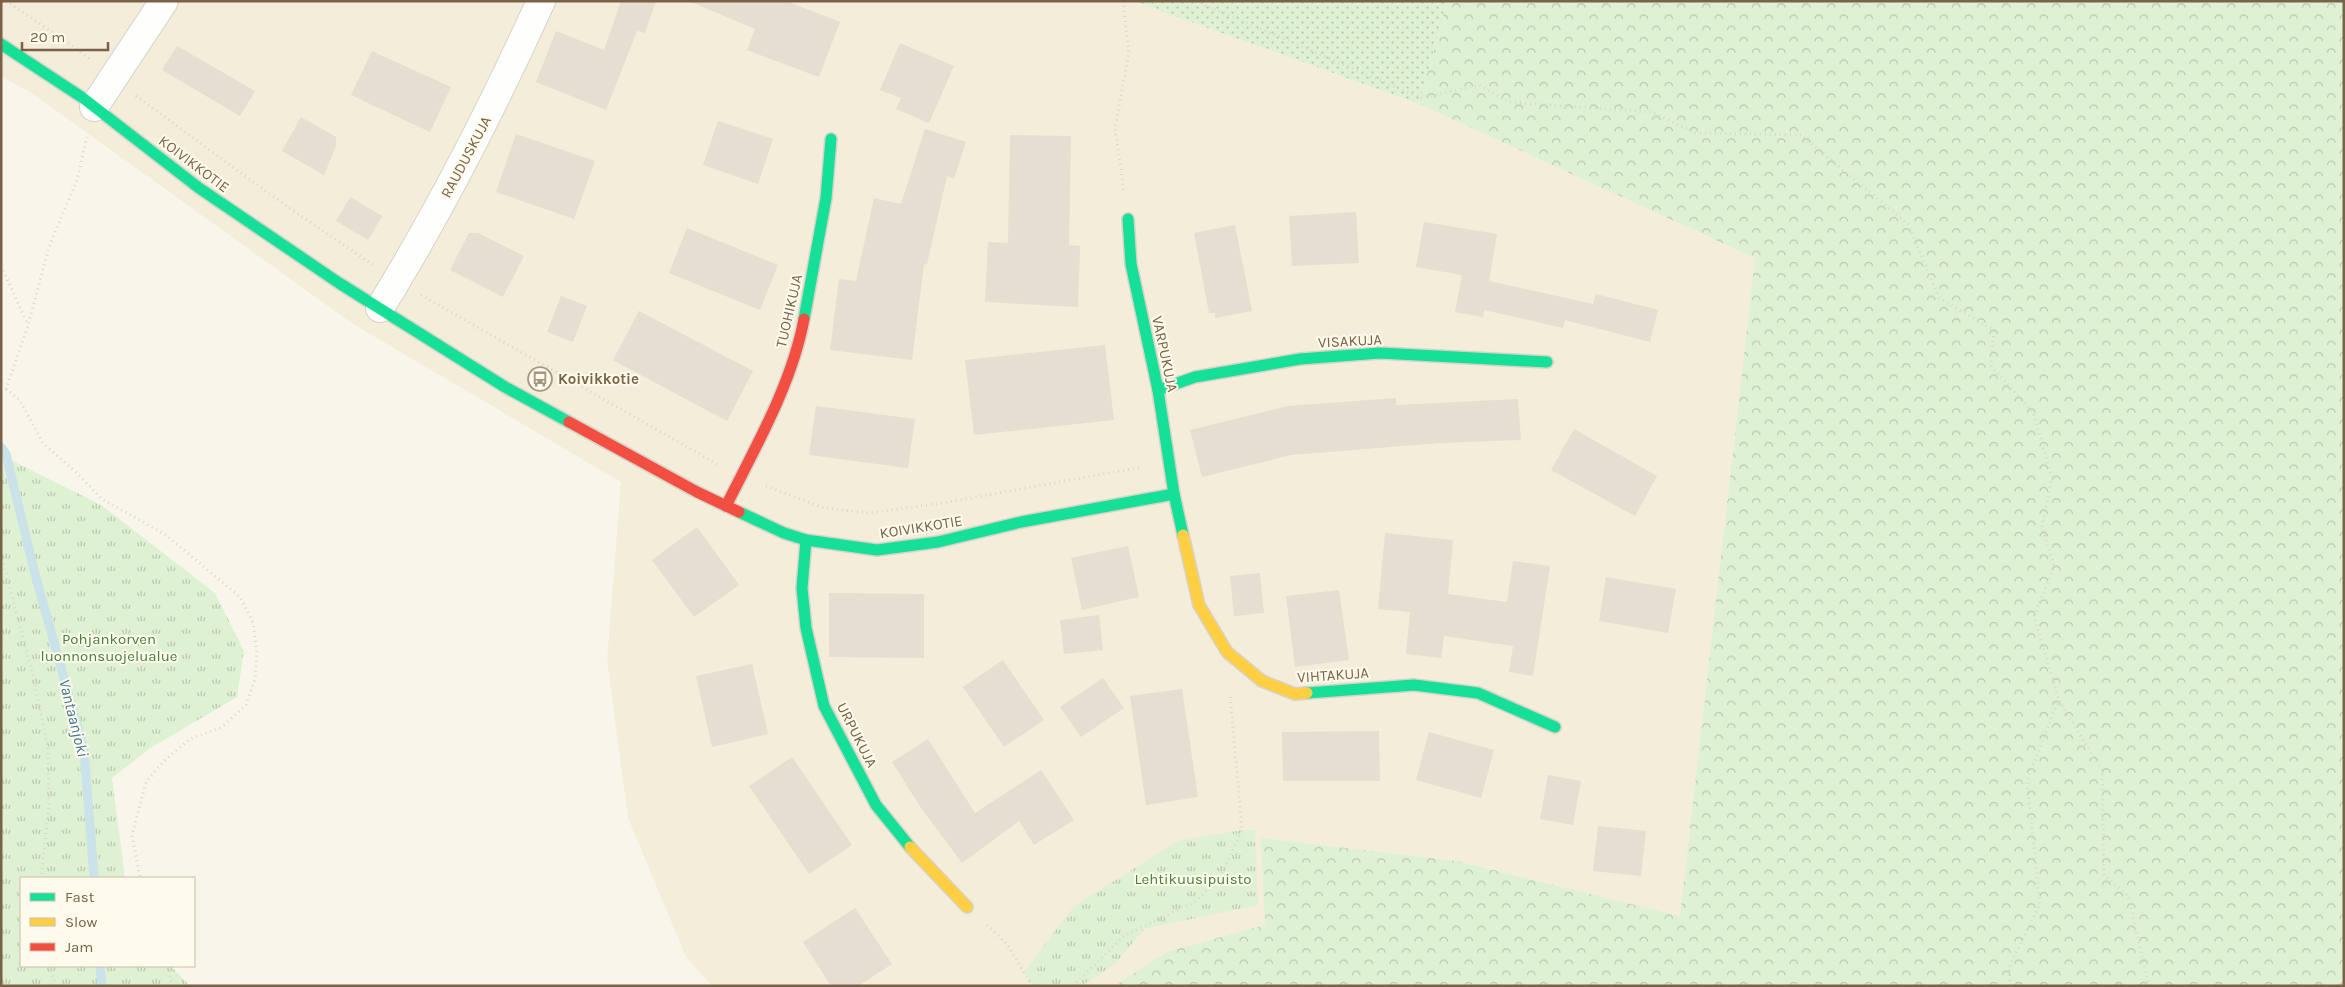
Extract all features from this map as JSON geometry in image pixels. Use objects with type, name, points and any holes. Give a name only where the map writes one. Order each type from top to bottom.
[{"type":"street","points":[[94,107],[164,1]]},
{"type":"street","name":"RAUDUSKUJA","points":[[380,308],[448,194],[500,91],[541,1]]},
{"type":"street","name":"KOIVIKKOTIE","points":[[1,44],[94,107],[199,188],[380,308],[505,387],[697,492],[784,533],[806,540],[876,550],[938,542],[1021,522],[1174,494]]},
{"type":"street","name":"TUOHIKUJA","points":[[726,506],[769,420],[800,340],[826,198],[831,139]]},
{"type":"street","name":"VARPUKUJA","points":[[1128,219],[1131,264],[1158,390],[1174,494]]},
{"type":"street","name":"VISAKUJA","points":[[1158,390],[1204,375],[1300,360],[1371,354],[1547,362]]},
{"type":"street","name":"VIHTAKUJA","points":[[1174,494],[1199,605],[1227,652],[1262,681],[1295,694],[1414,684],[1478,693],[1555,726]]},
{"type":"street","name":"URPUKUJA","points":[[806,540],[802,588],[806,628],[824,706],[876,805],[920,860],[967,907]]},
{"type":"path","points":[[6,1],[67,42],[285,205],[396,281],[740,477],[824,508],[870,513],[949,502],[1169,462]]},
{"type":"path","points":[[1123,1],[1129,53],[1115,128],[1128,219]]},
{"type":"path","points":[[1196,1],[1421,98],[1480,85],[1508,102],[1652,112],[1695,133],[1801,135],[1908,224],[1940,298],[1994,330],[1991,366],[2033,412],[2052,477],[2042,527],[2054,566],[2034,617],[2059,701],[2102,770],[2104,875],[2128,896],[2149,986]]},
{"type":"path","points":[[1,391],[6,389],[28,326],[49,248],[77,180],[94,107]]},
{"type":"path","points":[[1,266],[28,326]]},
{"type":"path","points":[[6,389],[19,399],[42,443],[77,473],[102,499],[166,535],[241,598],[253,623],[257,653],[255,679],[246,705],[222,727],[190,739],[164,761],[146,782],[132,835],[140,877]]},
{"type":"path","points":[[1,554],[32,672],[48,748],[49,806],[41,877]]},
{"type":"path","points":[[1073,986],[1124,936],[1196,901],[1220,877],[1242,830],[1227,652]]},
{"type":"path","points":[[2010,986],[2009,967],[2040,904],[2027,781],[2059,701]]},
{"type":"path","points":[[967,907],[1007,944],[1032,986]]},
{"type":"path","points":[[49,967],[56,986]]},
{"type":"path","points":[[168,967],[172,986]]},
{"type":"shaded area","points":[[1,1],[1133,1],[1419,104],[1755,258],[1680,916],[1457,861],[1262,838],[1265,925],[1169,951],[1118,986],[712,986],[686,957],[628,818],[607,660],[621,482],[353,324],[33,94],[1,76]]},
{"type":"green space","points":[[1133,1],[1447,1],[1419,104]]},
{"type":"green space","points":[[1447,1],[2344,1],[2344,986],[1114,986],[1169,951],[1265,925],[1261,838],[1457,861],[1680,916],[1755,258],[1419,104]]},
{"type":"green space","name":"Pohjankorven luonnonsuojelualue","points":[[1,455],[101,505],[215,593],[244,651],[237,697],[152,747],[112,778],[125,877],[20,877],[20,967],[172,967],[190,986],[1,986]]},
{"type":"green space","name":"Lehtikuusipuisto","points":[[1242,830],[1255,830],[1258,905],[1144,929],[1115,964],[1081,986],[1032,986],[1024,972],[1074,906],[1178,841]]},
{"type":"building","points":[[621,1],[656,1],[645,33],[637,31],[606,110],[536,82],[556,31],[604,50]]},
{"type":"building","points":[[689,1],[786,1],[840,22],[819,77],[747,50],[755,29]]},
{"type":"building","points":[[900,43],[954,66],[929,123],[896,109],[901,98],[880,90]]},
{"type":"building","points":[[177,46],[255,91],[240,116],[162,70]]},
{"type":"building","points":[[372,51],[451,87],[430,132],[351,95]]},
{"type":"building","points":[[301,117],[336,137],[336,146],[324,175],[282,151]]},
{"type":"building","points":[[718,121],[773,139],[758,184],[703,165]]},
{"type":"building","points":[[925,129],[966,142],[954,179],[947,176],[927,264],[924,264],[912,360],[830,350],[839,279],[856,281],[874,198],[901,204]]},
{"type":"building","points":[[516,134],[595,161],[574,219],[496,192]]},
{"type":"building","points":[[1010,135],[1071,136],[1069,245],[1080,246],[1078,307],[985,302],[988,242],[1008,243]]},
{"type":"building","points":[[350,197],[382,216],[368,240],[336,221]]},
{"type":"building","points":[[1356,212],[1359,263],[1292,266],[1289,216]]},
{"type":"building","points":[[1424,222],[1497,234],[1489,281],[1593,304],[1596,294],[1658,310],[1650,342],[1565,320],[1563,328],[1484,310],[1483,317],[1455,312],[1462,275],[1416,267]]},
{"type":"building","points":[[1235,225],[1252,311],[1215,318],[1215,313],[1209,313],[1194,233]]},
{"type":"building","points":[[687,228],[778,265],[760,310],[669,273]]},
{"type":"building","points":[[469,233],[478,233],[524,256],[503,297],[450,270]]},
{"type":"building","points":[[561,296],[587,306],[573,342],[547,332]]},
{"type":"building","points":[[639,311],[753,371],[727,421],[613,360]]},
{"type":"building","points":[[1105,345],[1114,420],[974,435],[965,360]]},
{"type":"building","points":[[1396,398],[1396,405],[1518,399],[1521,440],[1440,443],[1291,455],[1202,477],[1190,430],[1288,406]]},
{"type":"building","points":[[816,406],[915,419],[908,468],[809,455]]},
{"type":"building","points":[[1574,429],[1657,476],[1635,516],[1551,470]]},
{"type":"building","points":[[697,527],[739,585],[694,617],[652,560]]},
{"type":"building","points":[[1385,533],[1453,540],[1448,594],[1507,602],[1513,561],[1550,566],[1533,676],[1509,672],[1513,646],[1444,636],[1441,658],[1406,654],[1410,612],[1378,609]]},
{"type":"building","points":[[1128,546],[1139,597],[1082,610],[1071,558]]},
{"type":"building","points":[[1260,573],[1264,613],[1234,616],[1230,576]]},
{"type":"building","points":[[1606,577],[1676,589],[1668,633],[1599,621]]},
{"type":"building","points":[[1339,590],[1349,660],[1295,667],[1286,596]]},
{"type":"building","points":[[829,593],[924,594],[924,658],[829,657]]},
{"type":"building","points":[[1099,615],[1103,650],[1064,654],[1060,620]]},
{"type":"building","points":[[1003,660],[1044,720],[1004,747],[963,687]]},
{"type":"building","points":[[752,664],[768,734],[712,747],[696,676]]},
{"type":"building","points":[[1103,678],[1124,708],[1081,737],[1060,707]]},
{"type":"building","points":[[1182,689],[1198,797],[1146,805],[1130,696]]},
{"type":"building","points":[[1379,731],[1380,781],[1283,781],[1282,732]]},
{"type":"building","points":[[1429,732],[1494,750],[1481,798],[1416,780]]},
{"type":"building","points":[[928,739],[975,813],[1041,770],[1074,820],[1034,845],[1019,821],[962,863],[921,808],[892,762]]},
{"type":"building","points":[[792,757],[852,845],[809,874],[749,786]]},
{"type":"building","points":[[1548,775],[1581,781],[1573,825],[1540,819]]},
{"type":"building","points":[[1598,826],[1646,831],[1641,876],[1593,871]]},
{"type":"building","points":[[855,908],[892,964],[858,986],[831,986],[803,942]]},
{"type":"waterway","name":"Vantaanjoki","points":[[1,447],[6,454],[35,574],[84,750],[94,877]]},
{"type":"waterway","name":"Vantaanjoki","points":[[100,967],[102,986]]},
{"type":"traffic: fast","points":[[1,44],[83,98],[199,188],[339,283],[505,387],[569,422]]},
{"type":"traffic: fast","points":[[804,319],[826,198],[831,139]]},
{"type":"traffic: fast","points":[[1128,219],[1131,264],[1158,390],[1174,494],[1183,535]]},
{"type":"traffic: fast","points":[[1158,390],[1195,377],[1300,359],[1380,353],[1547,362]]},
{"type":"traffic: fast","points":[[739,512],[784,533],[806,540],[877,550],[938,542],[1021,522],[1174,494]]},
{"type":"traffic: fast","points":[[806,540],[802,588],[806,628],[824,706],[876,805],[910,847]]},
{"type":"traffic: fast","points":[[1307,693],[1414,685],[1478,693],[1555,727]]},
{"type":"traffic: slow","points":[[1183,535],[1199,605],[1227,652],[1262,681],[1295,694],[1307,693]]},
{"type":"traffic: slow","points":[[910,847],[967,907]]},
{"type":"traffic: jam","points":[[726,506],[782,391],[791,367],[804,319]]},
{"type":"traffic: jam","points":[[569,422],[697,492],[739,512]]},
{"type":"place","name":"Koivikkotie","points":[[540,379]]}]
